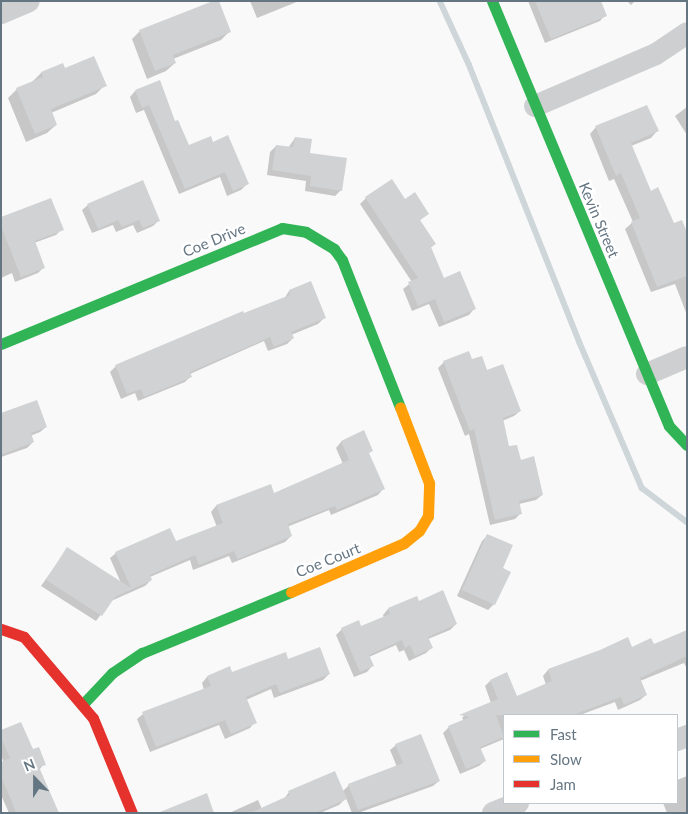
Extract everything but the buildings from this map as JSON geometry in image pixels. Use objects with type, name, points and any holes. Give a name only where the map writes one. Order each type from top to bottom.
[{"type":"street","points":[[1,13],[29,1]]},
{"type":"street","name":"Kevin Street","points":[[492,1],[669,426],[687,446]]},
{"type":"street","points":[[535,106],[656,54],[687,33]]},
{"type":"street","name":"Coe Drive","points":[[1,344],[282,228],[306,232],[334,249],[342,260],[379,351]]},
{"type":"street","name":"Coe Court","points":[[82,705],[112,673],[142,653],[380,555],[404,543],[419,531],[428,516],[430,501],[429,483],[379,351]]},
{"type":"street","points":[[647,374],[687,357]]},
{"type":"street","points":[[1,629],[24,637],[93,718],[132,813]]},
{"type":"street","points":[[493,813],[516,804]]},
{"type":"waterway","points":[[440,1],[469,64],[580,343],[642,488],[687,522]]},
{"type":"traffic: fast","points":[[492,1],[669,426],[687,445]]},
{"type":"traffic: fast","points":[[1,344],[282,228],[306,232],[334,249],[342,260],[400,407]]},
{"type":"traffic: fast","points":[[82,705],[112,673],[142,653],[291,592]]},
{"type":"traffic: slow","points":[[291,592],[404,543],[419,531],[428,516],[429,483],[400,407]]},
{"type":"traffic: jam","points":[[1,629],[24,637],[93,718],[132,813]]}]
